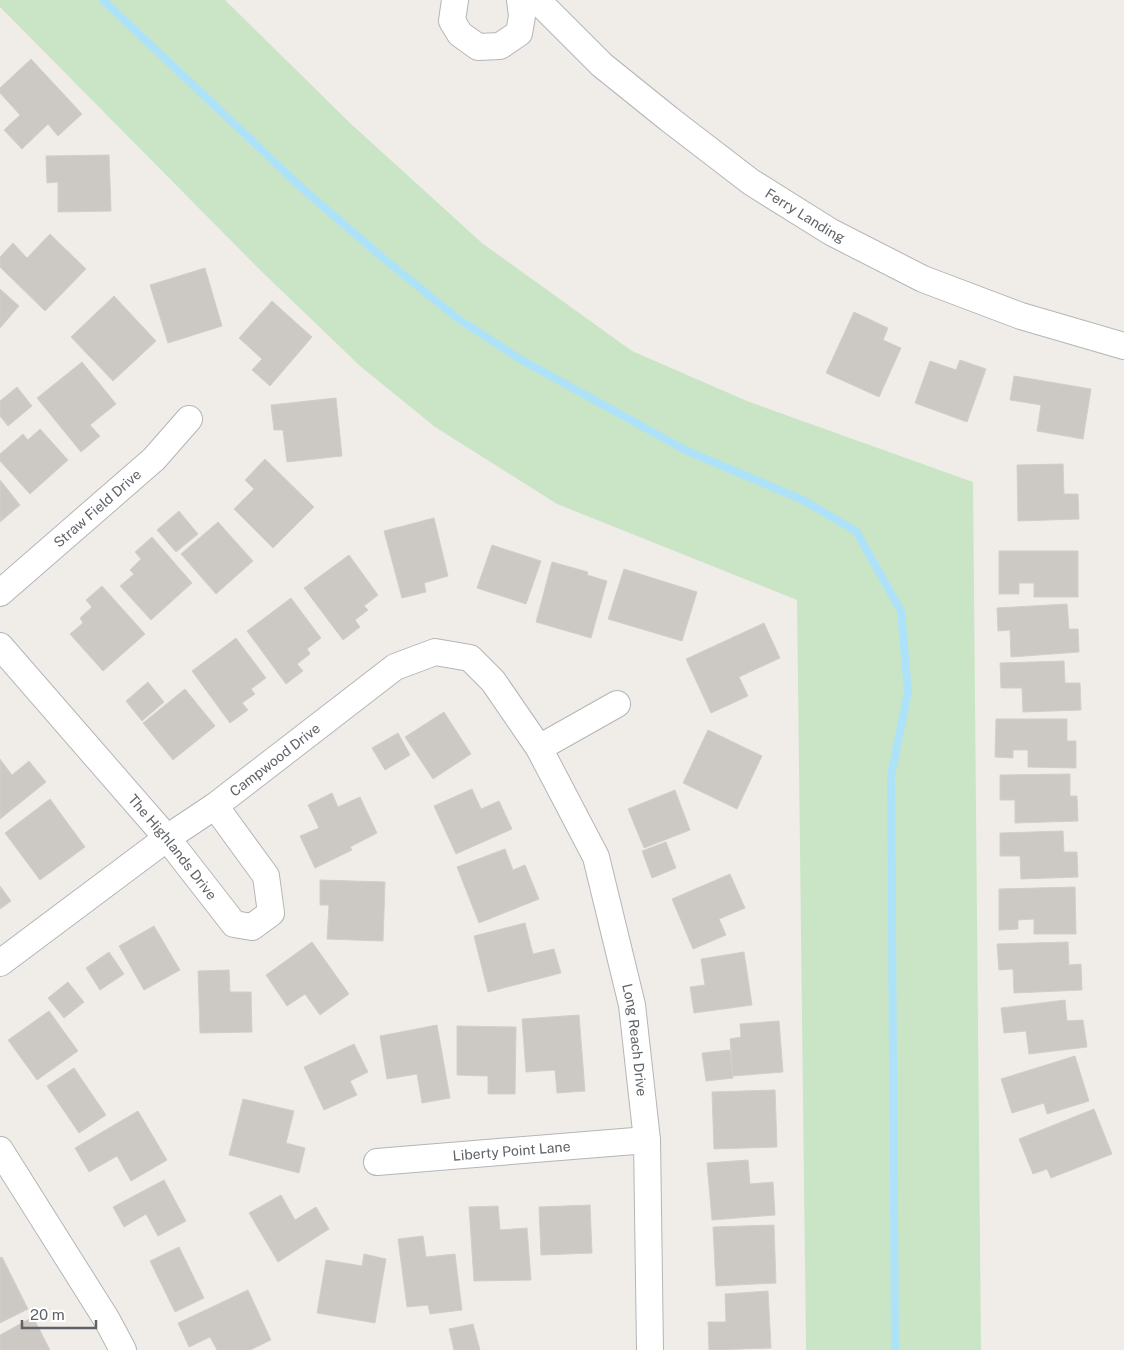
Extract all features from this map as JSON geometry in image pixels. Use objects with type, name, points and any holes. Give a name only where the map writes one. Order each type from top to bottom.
[{"type":"street","points":[[455,0],[452,20],[460,34],[478,47],[500,46],[519,33],[522,16],[520,0]]},
{"type":"street","name":"Ferry Landing","points":[[537,0],[602,65],[669,119],[751,182],[831,232],[923,279],[1021,316],[1124,346]]},
{"type":"street","name":"Straw Field Drive","points":[[0,593],[154,460],[189,419]]},
{"type":"street","name":"The Highlands Drive","points":[[0,646],[167,838],[234,924],[252,928],[271,913],[266,876],[215,806]]},
{"type":"street","name":"Campwood Drive","points":[[0,963],[167,838],[215,806],[395,667],[435,652],[470,658],[493,681],[539,748]]},
{"type":"street","points":[[539,748],[616,704]]},
{"type":"street","name":"Long Reach Drive","points":[[539,748],[596,857],[632,1005],[647,1140],[650,1350]]},
{"type":"street","name":"Liberty Point Lane","points":[[377,1162],[647,1140]]},
{"type":"street","points":[[0,1150],[108,1320],[123,1350]]},
{"type":"green space","points":[[0,0],[225,0],[350,123],[482,243],[632,351],[747,401],[973,482],[981,1350],[806,1350],[797,600],[557,504],[435,427],[360,366],[259,269],[0,7]]},
{"type":"building","points":[[31,59],[82,114],[58,136],[48,124],[22,149],[4,130],[20,115],[0,93],[0,88]]},
{"type":"building","points":[[109,155],[111,211],[58,212],[58,182],[47,183],[46,156]]},
{"type":"building","points":[[50,234],[86,269],[45,311],[0,267],[0,257],[13,243],[27,258]]},
{"type":"building","points":[[205,268],[222,326],[168,343],[150,285]]},
{"type":"building","points":[[0,289],[19,306],[0,328]]},
{"type":"building","points":[[114,296],[156,341],[113,381],[71,337]]},
{"type":"building","points":[[272,301],[312,337],[270,386],[252,370],[262,359],[239,338]]},
{"type":"building","points":[[854,312],[888,328],[883,340],[901,348],[879,397],[826,373]]},
{"type":"building","points":[[960,360],[986,369],[967,422],[915,403],[930,361],[956,370]]},
{"type":"building","points":[[82,362],[116,404],[90,425],[100,436],[81,452],[37,398]]},
{"type":"building","points":[[1014,376],[1091,389],[1083,439],[1037,431],[1041,405],[1010,400]]},
{"type":"building","points":[[17,387],[32,406],[8,426],[0,416],[0,401]]},
{"type":"building","points":[[336,398],[342,456],[287,462],[283,430],[274,430],[271,405]]},
{"type":"building","points":[[40,429],[68,460],[30,494],[0,461],[0,454],[23,434],[28,440]]},
{"type":"building","points":[[265,459],[314,507],[273,548],[234,509],[254,489],[245,480]]},
{"type":"building","points":[[1063,464],[1064,494],[1078,494],[1079,519],[1018,521],[1017,465]]},
{"type":"building","points":[[0,480],[20,505],[0,522]]},
{"type":"building","points":[[179,511],[198,534],[176,552],[157,530]]},
{"type":"building","points":[[434,518],[448,576],[424,583],[426,592],[402,598],[384,531]]},
{"type":"building","points":[[218,522],[253,561],[216,594],[181,554]]},
{"type":"building","points":[[152,537],[192,583],[151,620],[120,586],[134,574],[130,570],[141,559],[135,552]]},
{"type":"building","points":[[492,545],[541,561],[526,604],[477,588]]},
{"type":"building","points":[[999,551],[1078,551],[1078,597],[1034,597],[1034,583],[1019,583],[1019,594],[999,594]]},
{"type":"building","points":[[349,555],[378,595],[364,606],[368,610],[355,620],[360,627],[343,640],[304,588]]},
{"type":"building","points":[[552,562],[588,572],[587,575],[607,581],[591,638],[536,622]]},
{"type":"building","points":[[624,569],[697,592],[682,641],[608,619]]},
{"type":"building","points":[[102,586],[145,634],[103,671],[70,634],[83,623],[80,618],[92,607],[86,600]]},
{"type":"building","points":[[291,598],[321,638],[307,649],[310,654],[297,664],[303,671],[286,684],[247,631]]},
{"type":"building","points":[[1067,604],[1069,629],[1078,629],[1079,652],[1011,657],[1010,630],[998,631],[997,608]]},
{"type":"building","points":[[764,623],[780,658],[739,677],[748,696],[711,713],[686,659]]},
{"type":"building","points":[[236,638],[266,678],[251,689],[255,694],[242,703],[248,710],[230,723],[192,671]]},
{"type":"building","points":[[1064,661],[1065,683],[1080,683],[1081,710],[1023,712],[1022,688],[1001,688],[1000,663]]},
{"type":"building","points":[[148,682],[164,702],[142,721],[126,701]]},
{"type":"building","points":[[185,689],[215,726],[173,760],[143,723]]},
{"type":"building","points":[[444,712],[471,754],[433,779],[405,737]]},
{"type":"building","points":[[996,719],[1067,719],[1067,741],[1076,741],[1076,768],[1028,767],[1028,750],[1013,750],[1013,758],[995,757]]},
{"type":"building","points":[[708,730],[762,756],[737,809],[683,783]]},
{"type":"building","points":[[398,733],[410,755],[385,770],[372,748]]},
{"type":"building","points":[[0,759],[12,775],[29,761],[46,782],[0,819]]},
{"type":"building","points":[[1070,774],[1070,796],[1077,796],[1078,821],[1015,823],[1015,800],[1000,800],[1000,775]]},
{"type":"building","points":[[472,789],[481,809],[499,801],[512,829],[456,854],[434,806]]},
{"type":"building","points":[[675,790],[690,830],[644,848],[628,809]]},
{"type":"building","points":[[332,793],[338,807],[360,797],[377,833],[350,847],[352,850],[315,868],[300,836],[319,828],[308,805]]},
{"type":"building","points":[[50,799],[85,847],[40,880],[5,833]]},
{"type":"building","points":[[1063,831],[1064,852],[1077,852],[1078,877],[1021,879],[1020,856],[1000,856],[1000,833]]},
{"type":"building","points":[[666,842],[676,868],[652,878],[642,851]]},
{"type":"building","points":[[505,849],[513,870],[525,865],[539,899],[479,923],[457,867]]},
{"type":"building","points":[[730,874],[745,908],[719,919],[726,935],[693,949],[672,899]]},
{"type":"building","points":[[320,880],[385,882],[383,941],[327,939],[329,905],[320,905]]},
{"type":"building","points":[[0,886],[11,901],[0,909]]},
{"type":"building","points":[[1075,887],[1076,934],[1034,934],[1034,919],[1018,920],[1018,929],[999,930],[999,889]]},
{"type":"building","points":[[525,923],[533,954],[554,949],[561,973],[488,992],[474,936]]},
{"type":"building","points":[[154,926],[180,970],[144,990],[119,946]]},
{"type":"building","points":[[312,942],[349,994],[320,1015],[305,994],[287,1006],[266,975]]},
{"type":"building","points":[[1068,942],[1069,965],[1081,964],[1082,990],[1014,993],[1013,969],[999,970],[997,944]]},
{"type":"building","points":[[109,952],[124,974],[100,990],[86,968]]},
{"type":"building","points":[[744,952],[752,1005],[694,1013],[690,987],[705,985],[701,959]]},
{"type":"building","points":[[229,970],[230,992],[251,992],[252,1032],[200,1033],[198,971]]},
{"type":"building","points":[[68,982],[84,1002],[64,1018],[48,998]]},
{"type":"building","points":[[1065,1000],[1067,1021],[1083,1020],[1087,1047],[1029,1054],[1026,1031],[1004,1033],[1001,1008]]},
{"type":"building","points":[[49,1011],[78,1051],[37,1080],[8,1040]]},
{"type":"building","points":[[579,1015],[585,1091],[557,1093],[555,1070],[526,1072],[522,1019]]},
{"type":"building","points":[[779,1021],[783,1072],[733,1076],[730,1039],[741,1037],[740,1024]]},
{"type":"building","points":[[437,1025],[450,1098],[422,1103],[417,1074],[387,1079],[380,1036]]},
{"type":"building","points":[[457,1026],[516,1027],[515,1094],[488,1094],[488,1076],[457,1075]]},
{"type":"building","points":[[354,1044],[368,1072],[350,1081],[357,1095],[324,1110],[304,1067]]},
{"type":"building","points":[[730,1050],[733,1078],[706,1081],[702,1053]]},
{"type":"building","points":[[1075,1056],[1089,1101],[1047,1114],[1044,1103],[1012,1113],[1001,1079]]},
{"type":"building","points":[[74,1068],[106,1115],[79,1133],[47,1086]]},
{"type":"building","points":[[775,1090],[777,1147],[714,1149],[712,1092]]},
{"type":"building","points":[[243,1099],[294,1111],[286,1143],[305,1148],[299,1173],[229,1155]]},
{"type":"building","points":[[1094,1109],[1112,1154],[1051,1178],[1047,1169],[1033,1174],[1019,1139]]},
{"type":"building","points":[[138,1111],[167,1160],[131,1181],[117,1156],[89,1172],[75,1148]]},
{"type":"building","points":[[748,1160],[750,1184],[773,1182],[775,1215],[712,1220],[707,1163]]},
{"type":"building","points":[[164,1180],[186,1221],[158,1236],[146,1214],[124,1227],[113,1207]]},
{"type":"building","points":[[281,1195],[295,1220],[316,1207],[329,1229],[278,1262],[249,1213]]},
{"type":"building","points":[[590,1205],[592,1253],[541,1255],[539,1207]]},
{"type":"building","points":[[498,1206],[500,1230],[527,1228],[531,1280],[474,1281],[469,1207]]},
{"type":"building","points":[[774,1225],[776,1283],[716,1286],[713,1227]]},
{"type":"building","points":[[423,1236],[426,1257],[455,1254],[462,1310],[430,1314],[428,1305],[407,1307],[398,1239]]},
{"type":"building","points":[[179,1247],[204,1298],[175,1312],[150,1261]]},
{"type":"building","points":[[364,1254],[386,1259],[375,1323],[317,1313],[326,1260],[362,1266]]},
{"type":"building","points":[[2,1257],[28,1309],[0,1323],[0,1258]]},
{"type":"building","points":[[248,1290],[271,1340],[250,1350],[217,1350],[210,1337],[189,1347],[178,1323]]},
{"type":"building","points":[[768,1291],[771,1348],[709,1350],[708,1322],[726,1322],[725,1294]]},
{"type":"building","points":[[33,1317],[50,1350],[0,1350],[0,1335]]},
{"type":"building","points":[[473,1324],[480,1350],[454,1350],[449,1329]]},
{"type":"waterway","points":[[103,0],[303,189],[383,258],[457,318],[520,359],[687,451],[801,499],[856,531],[901,611],[908,691],[891,776],[895,1350]]}]
